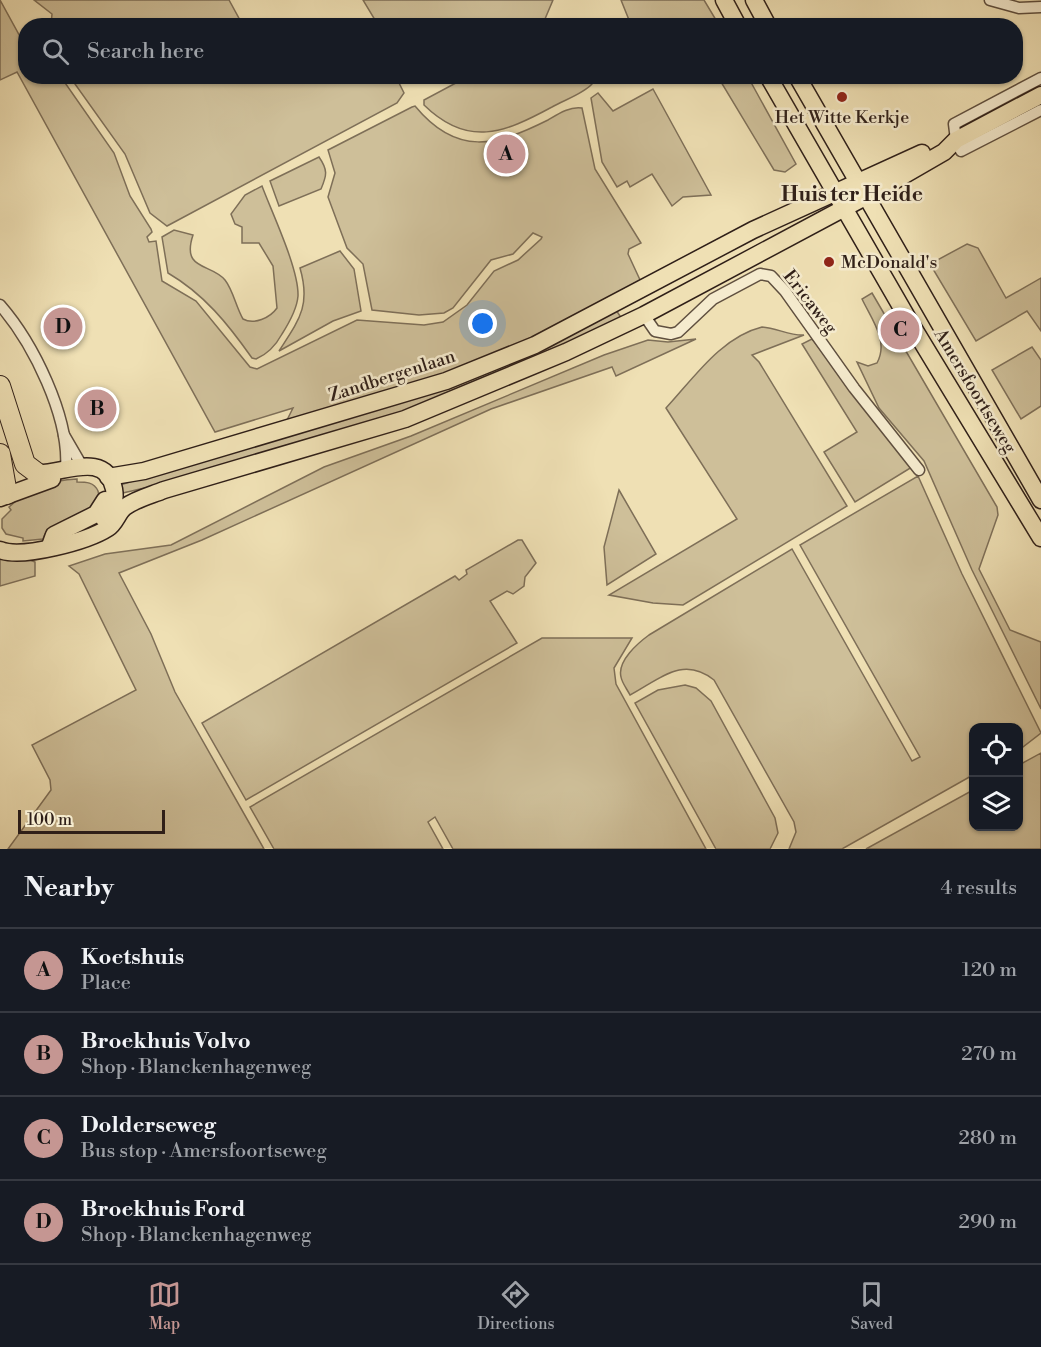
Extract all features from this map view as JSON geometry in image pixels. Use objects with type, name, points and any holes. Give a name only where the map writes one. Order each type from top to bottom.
[{"type":"highway","points":[[0,386],[26,464],[37,473]]},
{"type":"highway","points":[[0,454],[1,497]]},
{"type":"main road","points":[[724,0],[734,18]]},
{"type":"main road","points":[[754,0],[764,18]]},
{"type":"main road","name":"Amersfoortseweg","points":[[773,84],[843,208],[1041,538]]},
{"type":"main road","name":"Amersfoortseweg","points":[[803,84],[1041,500]]},
{"type":"main road","points":[[117,508],[164,490],[405,419],[566,352],[644,315],[843,208],[862,189],[944,152],[956,140],[1041,95]]},
{"type":"main road","name":"Zandbergenlaan","points":[[108,482],[446,381],[535,345],[753,230],[835,193],[862,189]]},
{"type":"main road","points":[[634,294],[644,315]]},
{"type":"main road","points":[[0,550],[17,554],[105,530],[113,524],[117,508],[108,482],[95,468],[37,473]]},
{"type":"main road","points":[[1,497],[71,470]]},
{"type":"main road","points":[[50,544],[54,535],[100,511],[108,482]]},
{"type":"main road","points":[[0,538],[15,546],[50,544]]},
{"type":"street","points":[[990,0],[1019,8],[1041,7]]},
{"type":"street","points":[[1041,78],[954,124],[956,140],[961,151],[1041,110]]},
{"type":"street","name":"Ericaweg","points":[[644,315],[655,331],[670,334],[678,332],[713,299],[760,274],[771,276],[785,291],[854,388],[920,470]]},
{"type":"street","points":[[0,305],[17,326],[40,366],[63,432],[71,470]]},
{"type":"street","points":[[63,432],[71,470]]},
{"type":"shaded area","points":[[0,0],[18,33],[18,74],[17,72],[0,80]]},
{"type":"shaded area","points":[[34,0],[229,0],[239,18],[52,18],[52,14]]},
{"type":"shaded area","points":[[363,0],[553,0],[545,18],[374,18]]},
{"type":"shaded area","points":[[621,0],[704,0],[715,18],[628,18]]},
{"type":"shaded area","points":[[24,84],[66,84],[114,153],[130,196],[151,229],[152,232],[147,237],[149,242],[156,241],[162,281],[196,301],[250,367],[257,369],[357,320],[424,325],[443,322],[467,305],[494,271],[518,260],[542,237],[533,233],[513,254],[491,260],[453,308],[444,313],[419,315],[372,310],[363,264],[347,248],[328,197],[335,173],[328,150],[415,106],[446,133],[462,140],[478,142],[511,136],[564,111],[582,108],[595,169],[641,243],[629,249],[628,254],[641,282],[638,289],[513,346],[417,385],[285,424],[293,408],[215,432]]},
{"type":"shaded area","points":[[75,84],[400,84],[404,93],[397,103],[167,226],[150,213],[125,154]]},
{"type":"shaded area","points":[[454,84],[592,84],[579,94],[518,124],[486,132],[456,127],[424,105],[424,100]]},
{"type":"shaded area","points":[[722,84],[752,84],[796,164],[785,172],[774,170]]},
{"type":"shaded area","points":[[653,89],[711,195],[683,197],[672,206],[652,174],[630,187],[627,181],[617,187],[602,162],[591,98],[598,93],[613,111]]},
{"type":"shaded area","points":[[319,157],[326,173],[321,189],[279,206],[270,181]]},
{"type":"shaded area","points":[[262,186],[290,256],[298,296],[292,316],[280,338],[268,352],[256,359],[252,358],[234,333],[204,300],[168,273],[162,237],[174,230],[193,235],[190,247],[194,261],[225,280],[243,319],[257,321],[266,317],[277,308],[273,266],[259,243],[242,243],[242,227],[235,224],[231,214],[245,195]]},
{"type":"shaded area","points":[[967,244],[978,248],[1006,298],[1041,278],[1041,331],[1027,311],[976,341],[930,264]]},
{"type":"shaded area","points":[[340,251],[354,269],[361,311],[333,321],[279,351],[301,312],[304,293],[300,268]]},
{"type":"shaded area","points":[[872,293],[997,507],[998,515],[979,569],[1010,630],[1041,642],[1041,709],[972,570],[924,461],[879,408],[857,362],[868,366],[877,363],[880,355],[878,331],[862,299]]},
{"type":"shaded area","points":[[616,310],[622,319],[439,398],[346,433],[252,463],[203,475],[123,493],[120,485],[266,441]]},
{"type":"shaded area","points":[[762,327],[804,335],[752,355],[759,362],[847,506],[683,605],[653,603],[609,595],[737,519],[666,408],[697,372],[721,349],[747,332]]},
{"type":"shaded area","points":[[696,339],[616,376],[612,367],[491,409],[202,540],[119,573],[151,634],[175,692],[264,849],[8,849],[51,790],[50,780],[32,745],[136,690],[79,574],[69,566],[105,554],[171,545],[324,467],[411,436],[604,355],[648,340],[668,342]]},
{"type":"shaded area","points":[[812,339],[912,467],[855,502],[824,452],[857,432],[802,344]]},
{"type":"shaded area","points":[[1032,347],[1041,360],[1041,406],[1021,419],[992,370]]},
{"type":"shaded area","points":[[918,476],[962,574],[1041,733],[1023,747],[1023,723],[969,723],[969,777],[842,849],[789,849],[796,832],[794,822],[714,680],[703,673],[682,670],[672,672],[630,695],[622,679],[621,671],[625,659],[649,635],[792,549],[912,761],[920,757],[800,545]]},
{"type":"shaded area","points":[[77,479],[77,482],[92,484],[98,491],[98,498],[88,512],[45,534],[43,539],[23,541],[23,538],[6,534],[2,528],[2,519],[11,510],[9,507],[16,501],[40,487],[58,481]]},
{"type":"shaded area","points":[[619,490],[656,554],[607,585],[604,547]]},
{"type":"shaded area","points":[[518,540],[522,540],[536,563],[525,577],[524,586],[513,594],[507,591],[490,601],[517,643],[246,800],[202,723],[455,576],[459,580],[467,574],[466,570]]},
{"type":"shaded area","points":[[0,555],[25,558],[35,562],[35,576],[0,586]]},
{"type":"shaded area","points":[[542,638],[632,638],[614,668],[616,684],[706,849],[453,849],[435,817],[428,822],[443,849],[274,849],[250,807]]},
{"type":"shaded area","points":[[685,685],[696,688],[711,701],[775,818],[778,833],[770,849],[716,849],[635,703],[658,690]]},
{"type":"shaded area","points":[[1041,753],[1041,849],[866,849],[969,792],[969,831],[1023,831],[1023,763]]},
{"type":"place","name":"Het Witte Kerkje","points":[[842,97]]},
{"type":"place","name":"Koetshuis","points":[[506,154]]},
{"type":"place","name":"McDonald's","points":[[829,262]]},
{"type":"place","name":"Broekhuis Ford","points":[[63,327]]},
{"type":"place","name":"Dolderseweg","points":[[900,330]]},
{"type":"place","name":"Broekhuis Volvo","points":[[97,409]]},
{"type":"district","name":"Huis ter Heide","points":[[852,195]]}]
